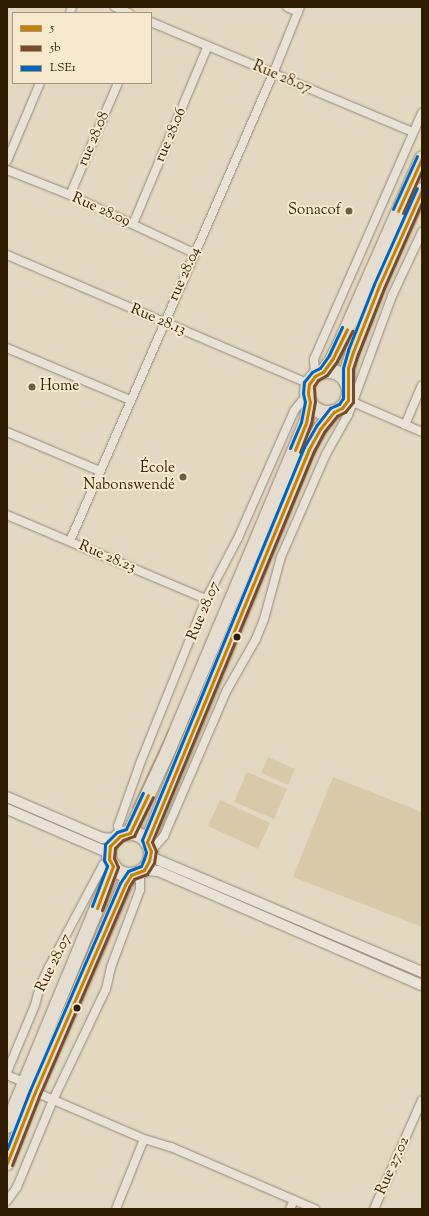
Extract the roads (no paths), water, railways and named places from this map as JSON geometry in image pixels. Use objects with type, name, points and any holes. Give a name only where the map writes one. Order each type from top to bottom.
[{"type":"highway","points":[[7,1164],[30,1087],[109,878],[110,846],[122,836],[168,751],[306,423],[313,385],[333,358],[340,344],[422,158]]},
{"type":"highway","points":[[7,1126],[30,1087],[125,885],[138,872],[149,850],[309,449],[320,429],[334,412],[351,402],[347,382],[348,368],[353,352],[379,286],[422,190]]},
{"type":"highway","points":[[313,385],[337,373],[347,382]]},
{"type":"highway","points":[[313,385],[320,411],[334,412]]},
{"type":"highway","points":[[122,836],[140,835],[149,850]]},
{"type":"highway","points":[[110,859],[122,874],[138,872]]},
{"type":"street","points":[[114,7],[127,12]]},
{"type":"street","points":[[287,7],[299,9]]},
{"type":"street","name":"rue 28.04","points":[[70,542],[194,253],[274,74],[299,9]]},
{"type":"street","name":"Rue 28.07","points":[[152,22],[413,132]]},
{"type":"street","name":"rue 28.06","points":[[133,224],[208,46]]},
{"type":"street","points":[[7,161],[40,84]]},
{"type":"street","name":"rue 28.08","points":[[70,196],[118,84]]},
{"type":"street","points":[[313,385],[314,359],[422,113]]},
{"type":"street","name":"Rue 28.09","points":[[7,170],[70,196],[194,253]]},
{"type":"street","points":[[422,232],[392,296],[351,402],[326,454],[281,557],[264,619],[256,640],[227,690],[164,836],[149,850],[422,972]]},
{"type":"street","name":"Rue 28.13","points":[[7,255],[313,385]]},
{"type":"street","points":[[7,348],[130,400]]},
{"type":"street","name":"Rue 28.07","points":[[122,836],[118,826],[141,761],[206,599],[238,538],[294,410],[313,385]]},
{"type":"street","points":[[405,425],[422,385]]},
{"type":"street","points":[[351,402],[422,432]]},
{"type":"street","points":[[7,432],[100,471]]},
{"type":"street","name":"Rue 28.23","points":[[7,515],[206,599]]},
{"type":"street","points":[[7,797],[102,838],[122,836]]},
{"type":"street","points":[[7,809],[110,859]]},
{"type":"street","name":"Rue 28.07","points":[[7,1072],[28,1024],[49,967],[103,865],[110,859]]},
{"type":"street","points":[[7,1201],[17,1187],[53,1100],[106,989],[111,967],[140,890],[138,872],[158,871],[422,985]]},
{"type":"street","points":[[7,1075],[53,1100],[144,1139],[171,1147],[315,1209]]},
{"type":"street","name":"Rue 27.02","points":[[374,1209],[422,1100]]},
{"type":"street","points":[[118,1209],[144,1139]]},
{"type":"street","points":[[290,1209],[294,1200]]},
{"type":"waterway","points":[[133,807],[170,728]]},
{"type":"place","name":"Sonacof","points":[[349,211]]},
{"type":"place","name":"Home","points":[[32,387]]},
{"type":"place","name":"École Nabonswendé","points":[[183,477]]}]
